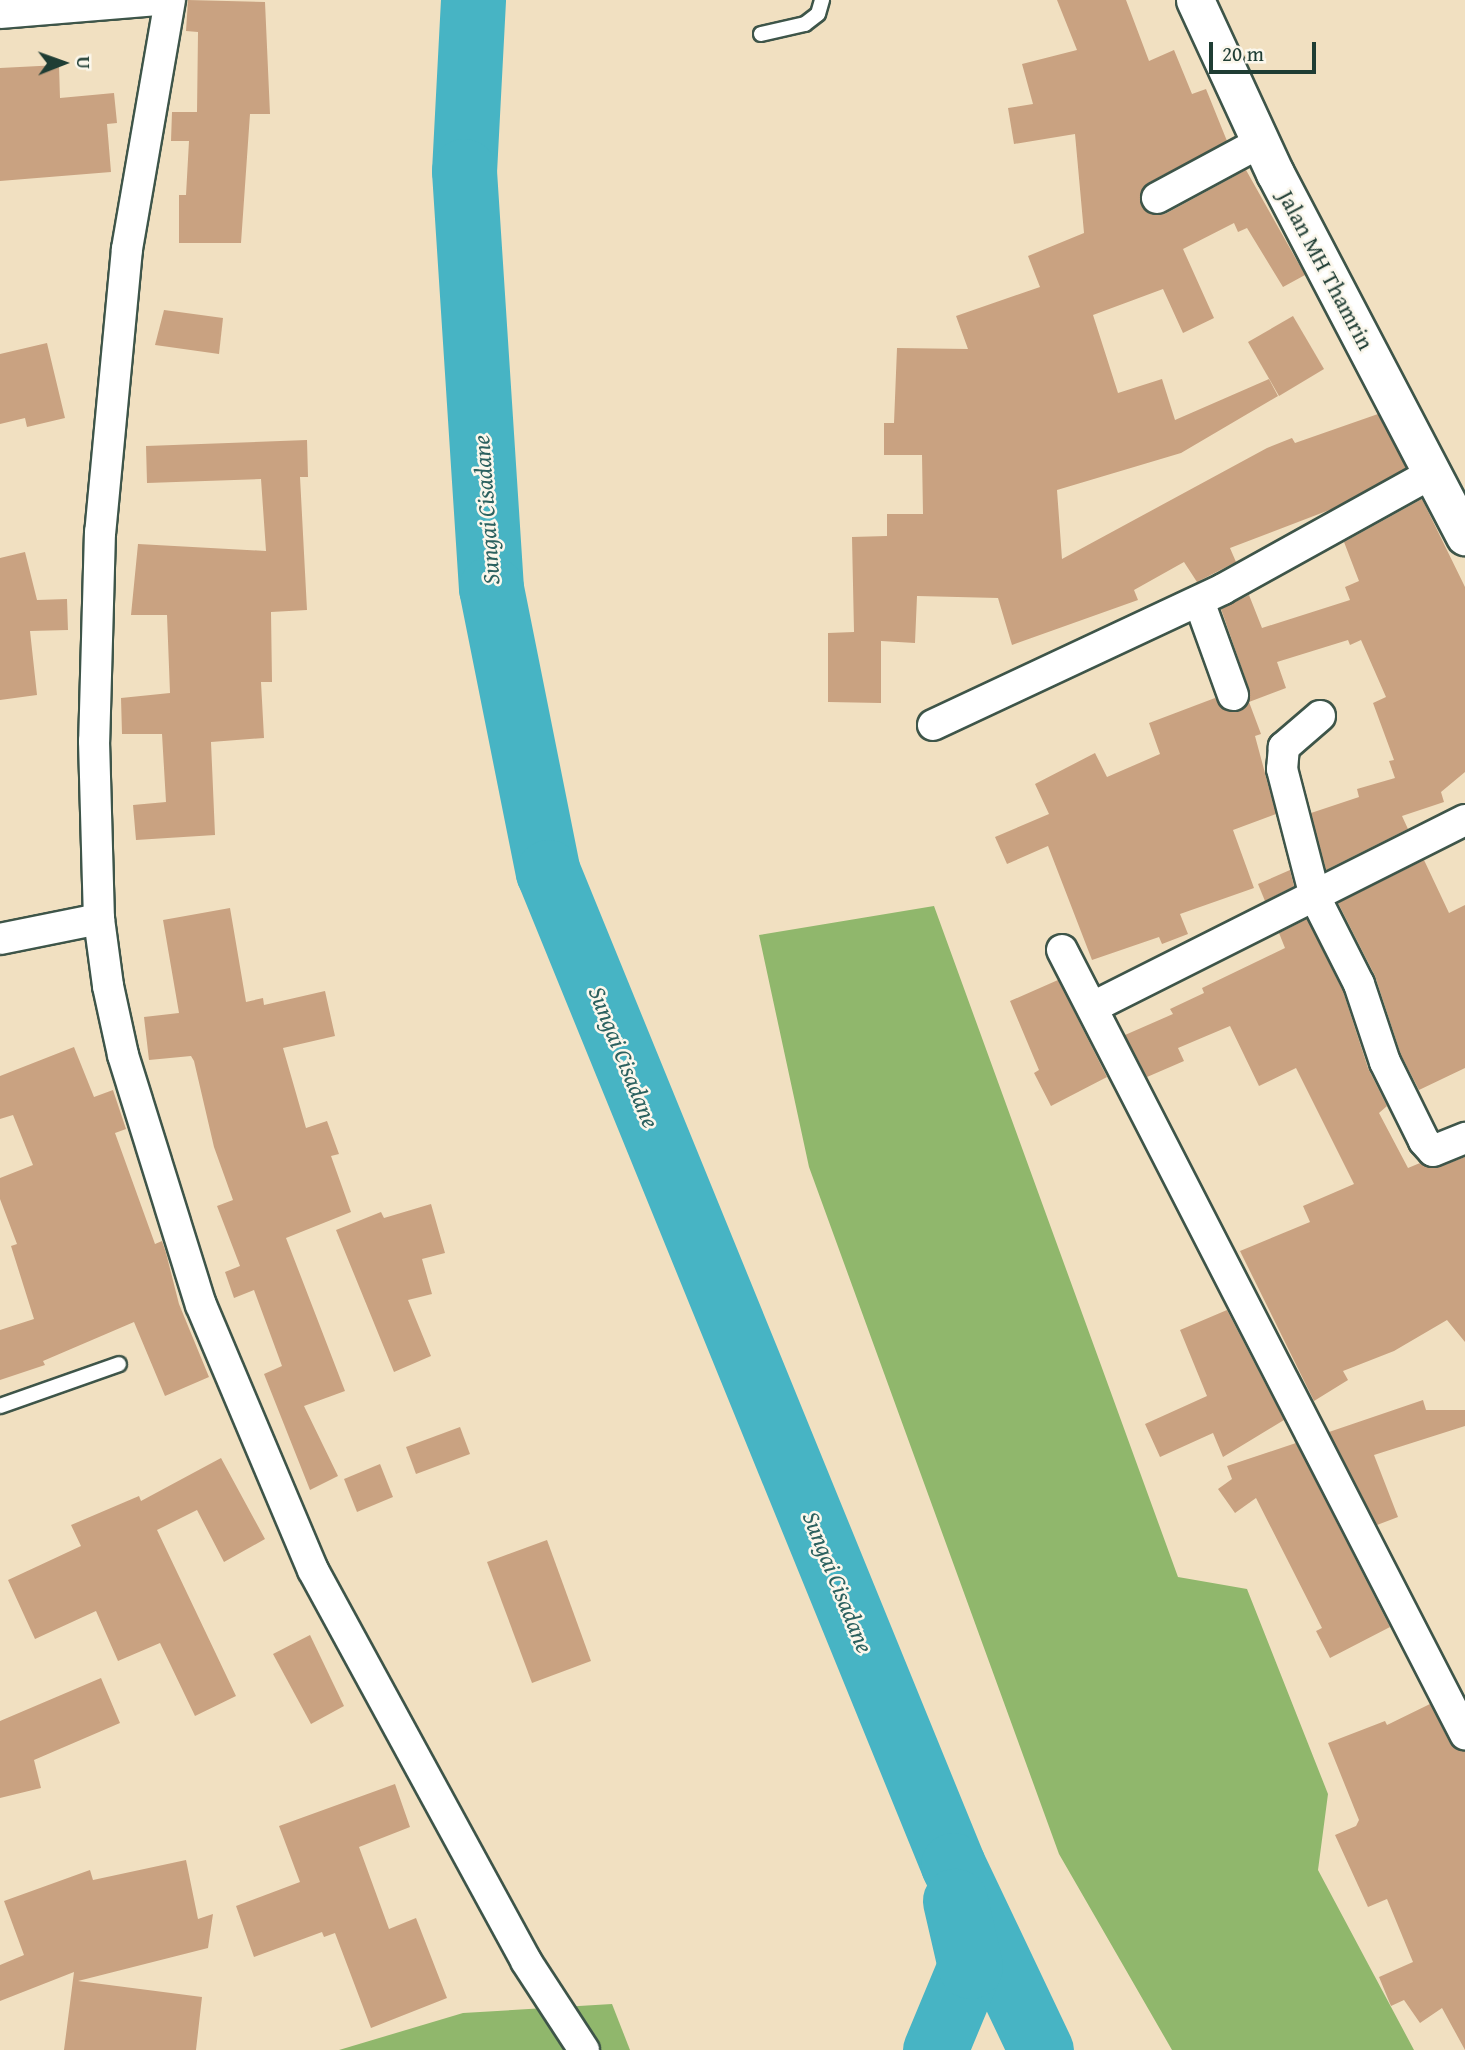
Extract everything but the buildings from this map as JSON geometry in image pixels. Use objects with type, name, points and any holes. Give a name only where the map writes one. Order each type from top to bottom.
[{"type":"street","points":[[0,13],[157,0]]},
{"type":"street","points":[[170,0],[127,250],[109,410],[94,741],[99,919],[123,1055],[201,1305],[239,1404],[313,1570],[397,1732],[526,1961],[584,2050]]},
{"type":"street","name":"Jalan MH Thamrin","points":[[1195,0],[1261,142],[1464,533]]},
{"type":"street","points":[[1157,198],[1261,142]]},
{"type":"street","points":[[933,725],[1199,601],[1432,473]]},
{"type":"street","points":[[1199,601],[1233,695]]},
{"type":"street","points":[[1320,716],[1284,747],[1282,769],[1315,897],[1359,984],[1385,1062],[1424,1140],[1433,1151],[1465,1138]]},
{"type":"street","points":[[1093,1007],[1465,820]]},
{"type":"street","points":[[0,939],[99,919]]},
{"type":"street","points":[[1062,950],[1465,1734]]},
{"type":"lane","points":[[761,34],[805,24],[818,14],[822,0]]},
{"type":"lane","points":[[0,1406],[120,1364]]},
{"type":"green space","points":[[934,906],[1178,1577],[1247,1589],[1328,1794],[1318,1870],[1414,2050],[1172,2050],[1059,1854],[809,1167],[759,935]]},
{"type":"green space","points":[[612,2004],[630,2050],[339,2050],[463,2013]]},
{"type":"waterway","name":"Sungai Cisadane","points":[[473,0],[464,171],[491,588],[548,872],[953,1865],[1041,2050]]},
{"type":"waterway","points":[[935,2050],[970,1966],[955,1901]]}]
